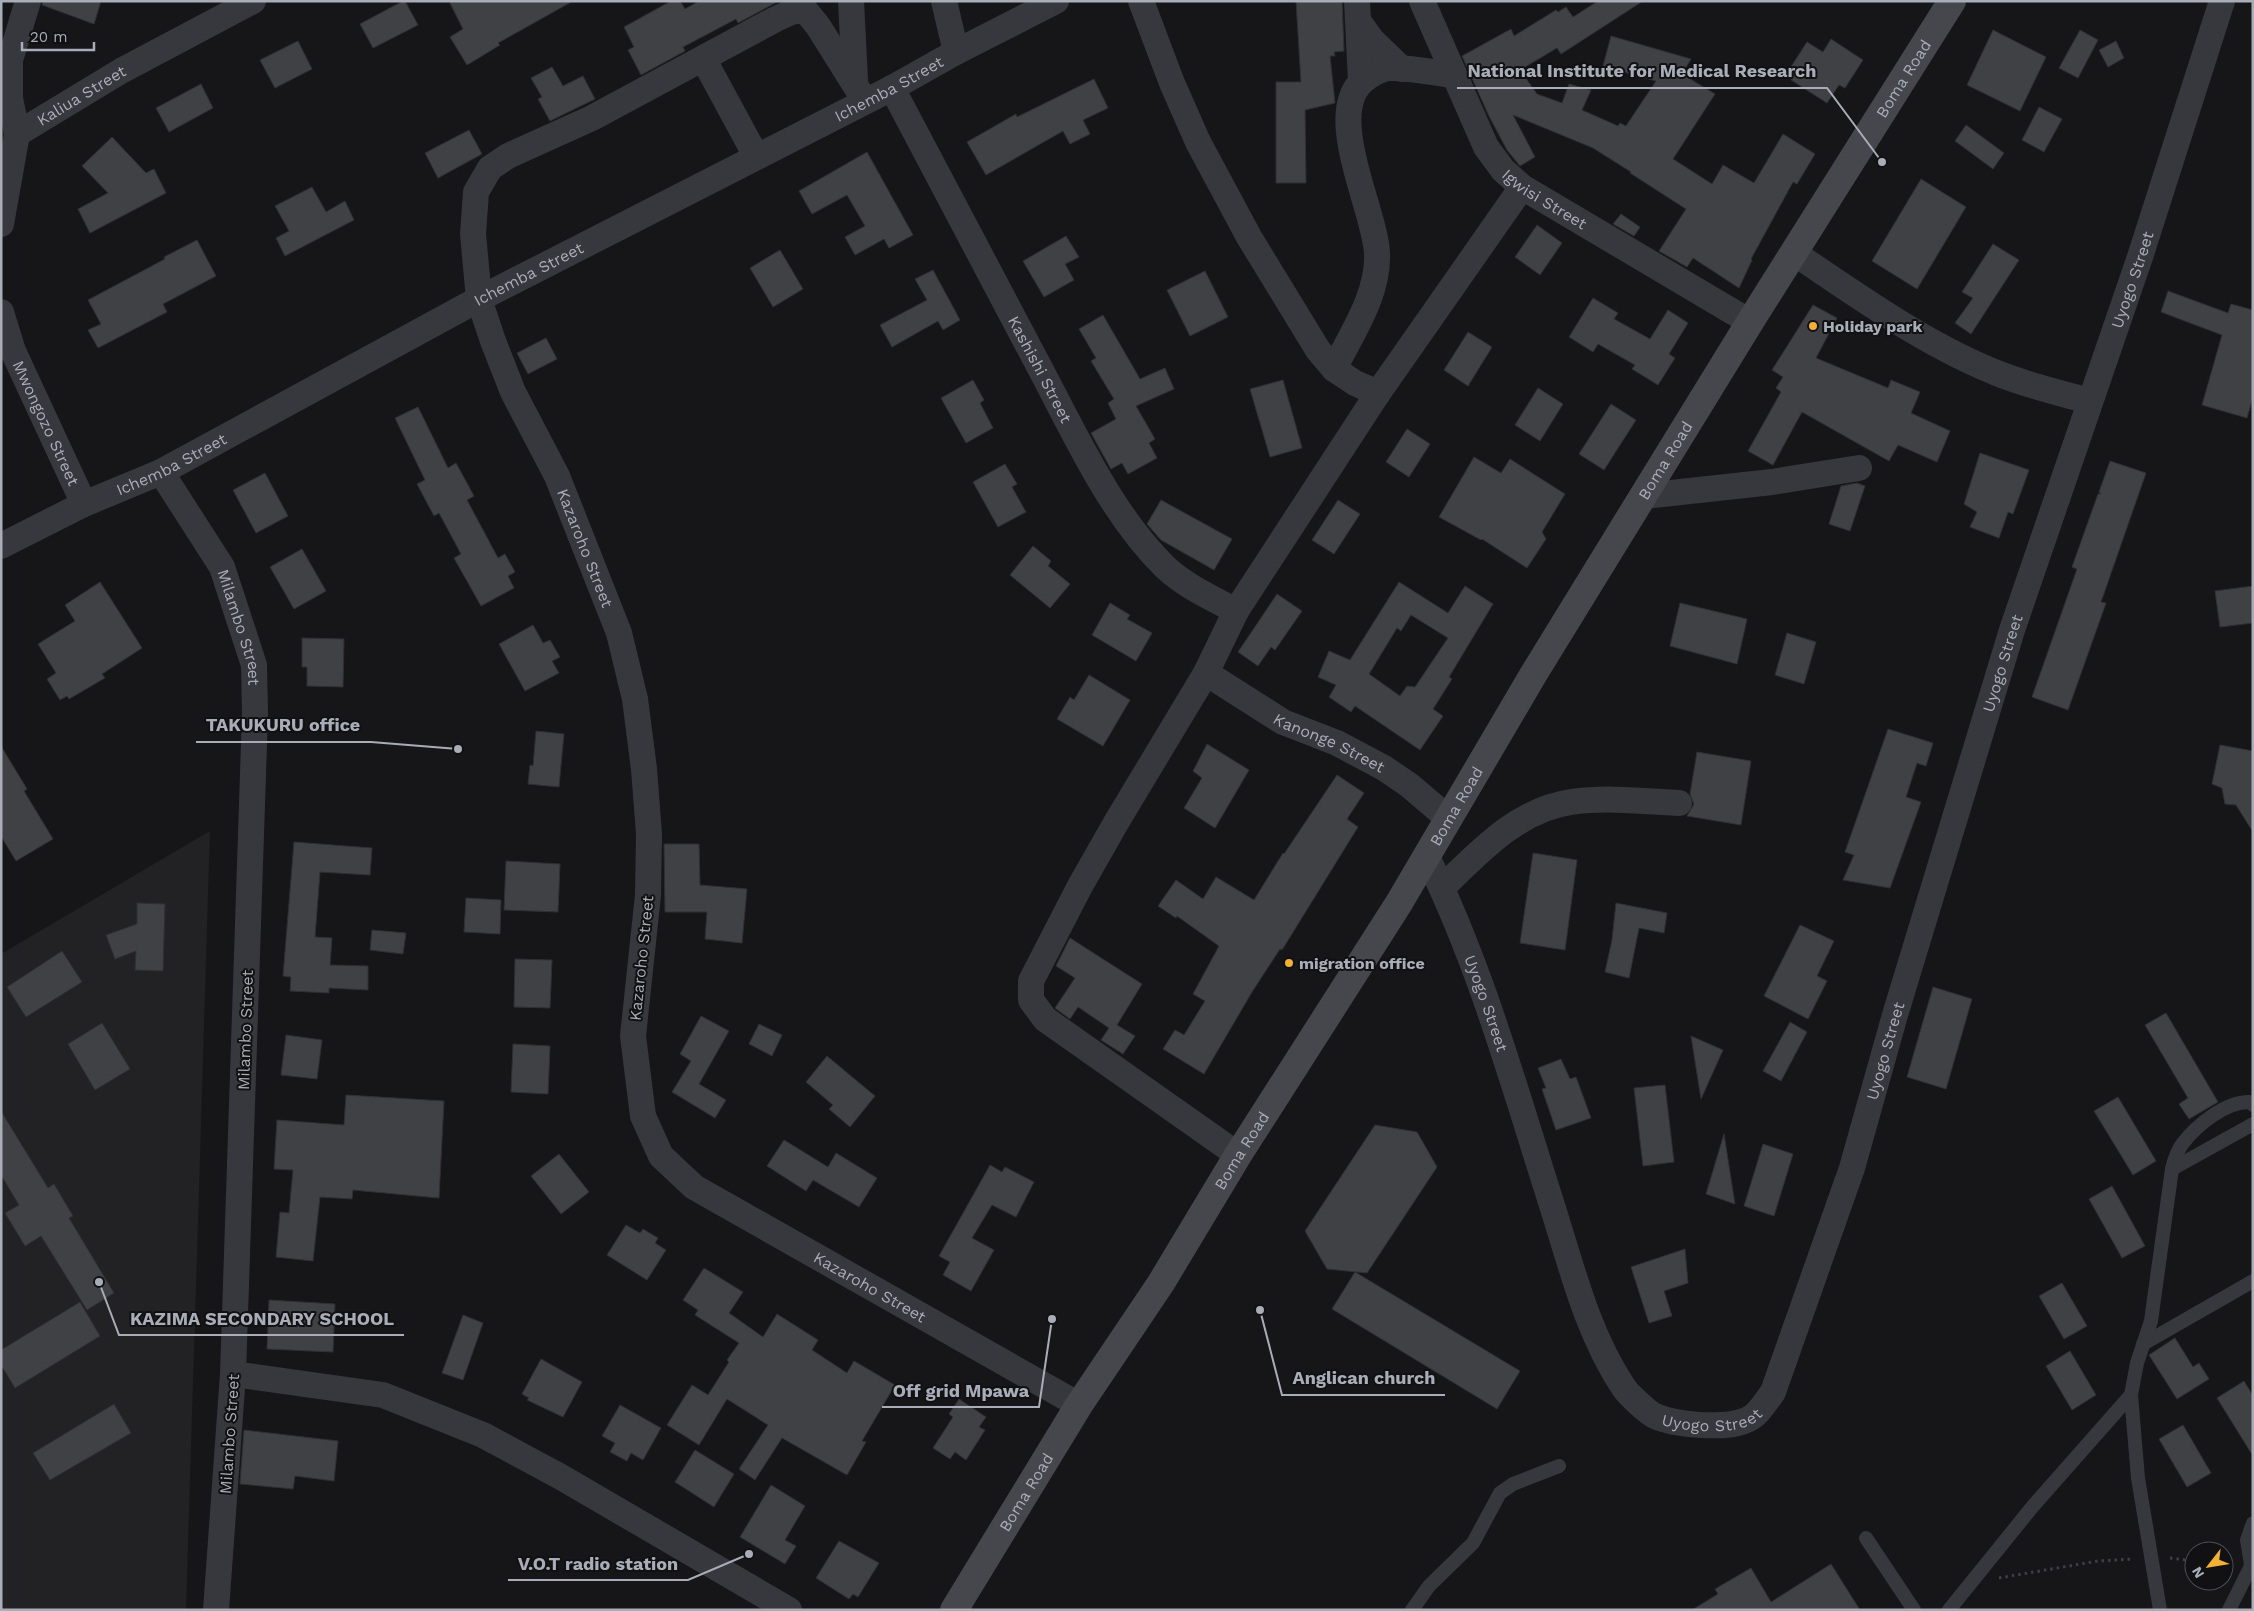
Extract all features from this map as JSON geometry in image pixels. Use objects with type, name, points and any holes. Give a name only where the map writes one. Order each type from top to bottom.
[{"type":"main road","name":"Boma Road","points":[[954,1610],[1079,1405],[1161,1282],[1238,1155],[1427,857],[1533,675],[1750,322],[1952,1]]},
{"type":"street","points":[[1,224],[17,134],[10,98],[10,60],[28,1]]},
{"type":"street","name":"Kaliua Street","points":[[17,134],[121,71],[253,1]]},
{"type":"street","points":[[851,1],[860,92]]},
{"type":"street","points":[[944,1],[956,52]]},
{"type":"street","name":"Ichemba Street","points":[[1,546],[84,504],[161,472],[479,298],[756,156],[860,92],[892,88],[956,52],[1056,1]]},
{"type":"street","points":[[1141,1],[1172,84],[1198,142],[1249,237],[1303,327],[1334,369],[1355,383],[1378,393]]},
{"type":"street","name":"Igwisi Street","points":[[1422,1],[1453,75],[1486,146],[1503,170],[1522,187],[1750,322]]},
{"type":"street","name":"Uyogo Street","points":[[1427,857],[1442,888],[1499,1035],[1591,1326],[1625,1389],[1654,1416],[1696,1425],[1725,1426],[1746,1421],[1761,1409],[1773,1392],[1852,1168],[1895,1015],[2012,630],[2140,257],[2222,1]]},
{"type":"street","name":"Kazaroho Street","points":[[860,92],[818,26],[805,10],[791,12],[592,118],[508,156],[490,168],[476,192],[473,234],[479,298],[513,392],[557,476],[619,633],[634,699],[644,769],[649,834],[648,895],[633,1036],[643,1116],[661,1156],[694,1188],[1079,1405]]},
{"type":"street","points":[[1358,12],[1361,81]]},
{"type":"street","points":[[1358,12],[1372,40],[1402,69]]},
{"type":"street","points":[[704,60],[756,156]]},
{"type":"street","points":[[1334,369],[1365,308],[1375,281],[1377,254],[1374,225],[1354,160],[1349,135],[1349,112],[1354,92],[1361,81],[1387,68],[1453,75]]},
{"type":"street","name":"Kashishi Street","points":[[892,88],[1077,437],[1120,512],[1142,542],[1166,568],[1197,590],[1236,610]]},
{"type":"street","points":[[1238,1155],[1045,1019],[1031,1000],[1031,981],[1075,895],[1206,673],[1236,610],[1378,393],[1522,187]]},
{"type":"street","points":[[1794,253],[1883,312],[1945,348],[2000,374],[2045,390],[2090,401]]},
{"type":"street","name":"Mwongozo Street","points":[[1,312],[13,351],[84,504]]},
{"type":"street","points":[[1644,496],[1772,482],[1859,468]]},
{"type":"street","name":"Milambo Street","points":[[161,472],[222,568],[254,665],[255,714],[233,1374],[216,1610]]},
{"type":"street","name":"Kanonge Street","points":[[1206,673],[1283,722],[1337,743],[1384,768],[1409,785],[1449,819]]},
{"type":"street","points":[[1442,888],[1487,844],[1522,820],[1544,810],[1571,802],[1622,800],[1678,803]]},
{"type":"street","points":[[233,1374],[383,1395],[483,1435],[560,1477],[789,1610]]},
{"type":"lane","points":[[2160,1610],[2133,1442],[2131,1395],[2137,1363],[2151,1321],[2172,1169],[2183,1143],[2197,1129],[2230,1104],[2249,1102],[2253,1105]]},
{"type":"lane","points":[[2172,1169],[2253,1124]]},
{"type":"lane","points":[[2143,1344],[2253,1281]]},
{"type":"lane","points":[[1949,1610],[2033,1506],[2131,1395]]},
{"type":"lane","points":[[1412,1610],[1429,1586],[1472,1543],[1500,1493],[1513,1484],[1559,1466]]},
{"type":"lane","points":[[2229,1610],[2252,1563],[2247,1540],[2253,1523]]},
{"type":"lane","points":[[1866,1538],[1914,1610]]},
{"type":"path","points":[[1974,1581],[2098,1561],[2151,1558]]},
{"type":"shaded area","points":[[210,831],[186,1610],[1,1610],[1,954]]},
{"type":"building","points":[[43,1],[101,1],[94,24],[42,5]]},
{"type":"building","points":[[405,1],[418,25],[373,48],[360,24]]},
{"type":"building","points":[[449,1],[573,1],[498,43],[500,45],[467,65],[450,37],[463,29]]},
{"type":"building","points":[[671,1],[680,1],[685,9],[699,1],[779,1],[738,23],[736,19],[683,47],[685,51],[641,75],[628,50],[634,47],[624,27]]},
{"type":"building","points":[[1296,1],[1342,1],[1344,51],[1334,52],[1335,56],[1330,56],[1335,103],[1305,110],[1306,183],[1276,183],[1276,82],[1301,82]]},
{"type":"building","points":[[1598,1],[1643,1],[1561,54],[1557,48],[1520,70],[1537,94],[1562,103],[1569,84],[1591,90],[1582,110],[1618,126],[1620,123],[1626,126],[1656,81],[1603,66],[1611,36],[1691,59],[1682,74],[1715,94],[1673,159],[1712,184],[1723,165],[1754,183],[1783,134],[1815,154],[1797,184],[1793,182],[1751,259],[1739,288],[1693,258],[1687,267],[1659,251],[1686,209],[1593,148],[1513,115],[1535,157],[1520,166],[1507,150],[1489,116],[1462,56],[1511,29],[1514,36],[1556,10],[1558,12],[1566,7],[1573,17]]},
{"type":"building","points":[[1993,30],[2046,57],[2020,111],[1967,85]]},
{"type":"building","points":[[2080,30],[2098,40],[2078,78],[2059,68]]},
{"type":"building","points":[[1831,39],[1863,60],[1845,88],[1839,85],[1827,103],[1791,80],[1792,76],[1787,73],[1807,42],[1823,52]]},
{"type":"building","points":[[298,41],[312,69],[275,88],[260,60]]},
{"type":"building","points":[[2116,41],[2124,58],[2108,67],[2099,50]]},
{"type":"building","points":[[552,67],[563,86],[583,76],[595,99],[550,121],[538,99],[542,97],[531,78]]},
{"type":"building","points":[[1094,79],[1108,108],[1083,120],[1090,134],[1070,144],[1063,131],[986,175],[967,142],[1016,114],[1017,117]]},
{"type":"building","points":[[201,84],[213,108],[169,132],[156,108]]},
{"type":"building","points":[[2039,107],[2062,119],[2044,152],[2022,140]]},
{"type":"building","points":[[1966,125],[2004,153],[1993,169],[1955,141]]},
{"type":"building","points":[[469,130],[482,154],[438,178],[425,153]]},
{"type":"building","points":[[112,137],[146,173],[154,169],[166,193],[90,233],[78,209],[108,193],[82,166]]},
{"type":"building","points":[[867,152],[913,235],[889,248],[884,239],[855,255],[845,237],[865,226],[847,195],[812,214],[799,191]]},
{"type":"building","points":[[1921,179],[1966,207],[1917,289],[1872,261]]},
{"type":"building","points":[[312,187],[326,212],[345,201],[354,220],[285,256],[276,238],[289,231],[275,206]]},
{"type":"building","points":[[1621,214],[1640,227],[1634,236],[1613,224]]},
{"type":"building","points":[[1537,225],[1562,243],[1540,275],[1515,257]]},
{"type":"building","points":[[1066,236],[1079,257],[1065,264],[1074,280],[1044,297],[1023,261]]},
{"type":"building","points":[[197,240],[216,276],[163,304],[167,312],[98,348],[88,330],[101,324],[88,300]]},
{"type":"building","points":[[1993,244],[2019,260],[1971,334],[1955,323],[1973,298],[1962,292]]},
{"type":"building","points":[[780,250],[803,289],[773,307],[750,268]]},
{"type":"building","points":[[933,270],[960,320],[943,330],[938,321],[892,347],[880,325],[927,300],[915,279]]},
{"type":"building","points":[[1205,271],[1228,317],[1190,336],[1167,290]]},
{"type":"building","points":[[2168,291],[2228,313],[2231,304],[2253,310],[2253,397],[2247,418],[2202,405],[2222,335],[2161,312]]},
{"type":"building","points":[[1593,298],[1618,313],[1614,319],[1650,339],[1668,310],[1688,323],[1669,354],[1675,358],[1658,385],[1632,369],[1635,365],[1598,344],[1593,352],[1569,337]]},
{"type":"building","points":[[1813,305],[1837,318],[1816,358],[1888,388],[1891,380],[1920,392],[1911,413],[1950,431],[1937,462],[1898,445],[1889,461],[1802,412],[1773,465],[1748,451],[1781,392],[1776,388],[1783,377],[1772,370]]},
{"type":"building","points":[[1103,315],[1140,379],[1165,368],[1174,389],[1136,406],[1155,439],[1149,443],[1157,458],[1128,474],[1122,463],[1111,469],[1091,433],[1116,419],[1108,403],[1114,399],[1091,361],[1096,358],[1079,329]]},
{"type":"building","points":[[1468,332],[1492,347],[1468,386],[1444,370]]},
{"type":"building","points":[[546,338],[557,359],[528,374],[517,353]]},
{"type":"building","points":[[973,380],[984,400],[980,403],[993,428],[966,443],[941,398]]},
{"type":"building","points":[[1283,380],[1302,448],[1270,457],[1250,389]]},
{"type":"building","points":[[1538,388],[1563,404],[1540,441],[1515,425]]},
{"type":"building","points":[[1611,404],[1636,420],[1604,470],[1579,454]]},
{"type":"building","points":[[418,407],[448,468],[456,463],[474,496],[467,500],[498,558],[505,554],[515,572],[508,576],[514,588],[481,606],[454,558],[461,554],[439,513],[434,516],[417,484],[425,480],[395,418]]},
{"type":"building","points":[[1407,429],[1430,444],[1409,477],[1386,462]]},
{"type":"building","points":[[1980,453],[2029,470],[2013,514],[2008,512],[1999,538],[1970,527],[1977,512],[1964,504]]},
{"type":"building","points":[[1474,457],[1501,473],[1510,459],[1565,494],[1542,532],[1546,539],[1527,568],[1482,539],[1439,517]]},
{"type":"building","points":[[2110,461],[2146,473],[2101,602],[2106,603],[2068,710],[2032,697],[2077,569],[2072,567],[2098,494],[2101,494],[2099,492]]},
{"type":"building","points":[[1005,464],[1017,484],[1012,487],[1026,512],[998,527],[973,482]]},
{"type":"building","points":[[265,473],[288,516],[256,533],[233,490]]},
{"type":"building","points":[[1857,483],[1865,486],[1850,531],[1829,524],[1841,486]]},
{"type":"building","points":[[1161,500],[1232,539],[1214,570],[1161,540],[1147,524]]},
{"type":"building","points":[[1338,500],[1360,514],[1334,554],[1312,540]]},
{"type":"building","points":[[1033,546],[1051,561],[1048,566],[1070,584],[1050,608],[1010,575]]},
{"type":"building","points":[[302,549],[326,591],[294,609],[270,567]]},
{"type":"building","points":[[100,582],[142,648],[102,674],[105,678],[69,699],[67,696],[60,700],[47,679],[56,673],[38,644],[75,621],[65,605]]},
{"type":"building","points":[[1399,582],[1448,613],[1465,586],[1493,604],[1449,677],[1452,679],[1433,709],[1443,716],[1420,750],[1355,706],[1351,712],[1329,697],[1336,685],[1318,677],[1329,651],[1350,660]],"holes":[[[1411,615],[1448,638],[1415,687],[1407,686],[1400,696],[1369,674],[1397,628],[1401,631]]]},
{"type":"building","points":[[2253,586],[2253,623],[2220,627],[2215,591]]},
{"type":"building","points":[[1277,594],[1302,611],[1275,650],[1271,647],[1258,666],[1238,652]]},
{"type":"building","points":[[1110,603],[1130,615],[1127,619],[1152,633],[1136,661],[1092,635]]},
{"type":"building","points":[[1680,603],[1747,619],[1737,664],[1670,646]]},
{"type":"building","points":[[533,625],[543,643],[550,640],[560,657],[552,661],[559,673],[525,691],[499,644]]},
{"type":"building","points":[[1787,633],[1816,642],[1804,684],[1775,675]]},
{"type":"building","points":[[302,638],[344,639],[343,687],[307,686],[307,667],[302,667]]},
{"type":"building","points":[[1089,675],[1130,700],[1103,746],[1057,719],[1070,697],[1074,700]]},
{"type":"building","points":[[1888,729],[1933,743],[1926,766],[1917,763],[1906,797],[1921,802],[1890,888],[1843,880],[1854,855],[1845,852]]},
{"type":"building","points":[[536,731],[564,734],[559,787],[528,784],[530,765],[533,766]]},
{"type":"building","points":[[1207,744],[1249,770],[1215,828],[1184,808],[1202,778],[1193,771]]},
{"type":"building","points":[[2220,745],[2253,751],[2253,832],[2236,805],[2225,804],[2222,788],[2212,784]]},
{"type":"building","points":[[1,746],[27,789],[24,791],[53,839],[16,861],[1,836]]},
{"type":"building","points":[[1697,752],[1751,761],[1741,825],[1687,816],[1694,804],[1690,794]]},
{"type":"building","points":[[1337,775],[1364,793],[1347,819],[1358,827],[1282,950],[1280,949],[1252,992],[1204,1074],[1163,1049],[1175,1030],[1184,1035],[1205,1001],[1193,994],[1219,946],[1177,916],[1176,918],[1158,906],[1176,880],[1203,899],[1216,877],[1254,900],[1283,853]]},
{"type":"building","points":[[294,842],[372,848],[370,875],[320,872],[315,937],[332,938],[330,965],[368,966],[368,990],[329,988],[329,993],[290,991],[291,977],[283,976]]},
{"type":"building","points":[[664,844],[699,844],[700,885],[747,889],[742,943],[705,939],[707,912],[665,912]]},
{"type":"building","points":[[1533,853],[1577,860],[1565,950],[1520,943]]},
{"type":"building","points":[[506,861],[560,864],[558,912],[504,910]]},
{"type":"building","points":[[466,898],[501,900],[500,934],[464,932]]},
{"type":"building","points":[[137,903],[165,904],[163,971],[135,970],[136,951],[115,959],[106,935],[137,924]]},
{"type":"building","points":[[1616,903],[1667,913],[1664,933],[1639,928],[1629,978],[1605,972],[1612,940]]},
{"type":"building","points":[[1800,925],[1834,941],[1817,976],[1827,981],[1808,1019],[1764,996]]},
{"type":"building","points":[[372,930],[406,933],[403,954],[370,950]]},
{"type":"building","points":[[1070,938],[1142,984],[1117,1025],[1135,1036],[1123,1054],[1101,1040],[1109,1028],[1078,1007],[1070,1019],[1055,1008],[1075,978],[1056,966]]},
{"type":"building","points":[[62,951],[82,982],[26,1017],[7,987]]},
{"type":"building","points":[[515,959],[552,960],[550,1008],[514,1007]]},
{"type":"building","points":[[1933,987],[1972,999],[1946,1089],[1907,1077]]},
{"type":"building","points":[[2166,1013],[2218,1102],[2189,1119],[2179,1104],[2188,1098],[2145,1025]]},
{"type":"building","points":[[701,1016],[729,1031],[699,1084],[726,1100],[715,1118],[672,1092],[691,1061],[680,1054]]},
{"type":"building","points":[[1790,1022],[1807,1032],[1781,1081],[1763,1071]]},
{"type":"building","points":[[102,1023],[130,1069],[95,1090],[68,1044]]},
{"type":"building","points":[[759,1024],[782,1035],[772,1056],[749,1044]]},
{"type":"building","points":[[286,1035],[322,1040],[317,1079],[281,1075]]},
{"type":"building","points":[[1691,1036],[1723,1050],[1701,1099]]},
{"type":"building","points":[[513,1044],[550,1046],[548,1094],[511,1092]]},
{"type":"building","points":[[827,1056],[875,1096],[850,1127],[829,1109],[833,1105],[806,1082]]},
{"type":"building","points":[[1561,1059],[1570,1079],[1576,1077],[1591,1118],[1556,1130],[1542,1089],[1546,1088],[1538,1068]]},
{"type":"building","points":[[1665,1085],[1674,1162],[1643,1166],[1634,1088]]},
{"type":"building","points":[[346,1095],[444,1101],[439,1198],[353,1190],[352,1199],[320,1197],[313,1261],[276,1257],[280,1212],[289,1213],[293,1170],[274,1169],[277,1120],[344,1125]]},
{"type":"building","points":[[2118,1097],[2156,1161],[2133,1175],[2094,1111]]},
{"type":"building","points":[[1,1111],[48,1188],[54,1184],[73,1216],[69,1218],[114,1293],[87,1310],[41,1236],[25,1246],[5,1213],[19,1205],[1,1175]]},
{"type":"building","points":[[1375,1125],[1417,1132],[1437,1167],[1367,1273],[1327,1269],[1305,1231]]},
{"type":"building","points":[[1724,1134],[1735,1204],[1706,1194]]},
{"type":"building","points":[[784,1140],[828,1167],[836,1153],[877,1178],[859,1207],[813,1180],[806,1191],[767,1166]]},
{"type":"building","points":[[1763,1144],[1793,1154],[1774,1216],[1744,1206]]},
{"type":"building","points":[[559,1154],[589,1192],[561,1214],[531,1176]]},
{"type":"building","points":[[990,1165],[1002,1172],[1005,1167],[1034,1182],[1016,1217],[992,1205],[972,1238],[994,1250],[971,1291],[943,1275],[950,1262],[939,1256]]},
{"type":"building","points":[[2112,1186],[2145,1246],[2122,1258],[2089,1199]]},
{"type":"building","points":[[626,1225],[640,1233],[643,1229],[658,1238],[655,1243],[666,1250],[647,1280],[607,1255]]},
{"type":"building","points":[[1685,1249],[1688,1283],[1664,1291],[1672,1316],[1649,1323],[1631,1267]]},
{"type":"building","points":[[704,1268],[743,1292],[729,1313],[763,1337],[777,1314],[818,1340],[812,1350],[847,1373],[854,1361],[895,1385],[862,1441],[866,1442],[847,1475],[782,1438],[755,1480],[739,1469],[768,1425],[727,1399],[699,1445],[667,1425],[692,1385],[708,1395],[729,1362],[727,1360],[739,1343],[695,1315],[698,1310],[683,1300]]},
{"type":"building","points":[[1355,1272],[1520,1371],[1497,1409],[1332,1309]]},
{"type":"building","points":[[2062,1283],[2087,1326],[2064,1339],[2039,1296]]},
{"type":"building","points":[[269,1300],[335,1304],[333,1352],[267,1349]]},
{"type":"building","points":[[80,1302],[100,1336],[15,1388],[1,1365],[1,1350]]},
{"type":"building","points":[[463,1315],[483,1323],[463,1380],[442,1373]]},
{"type":"building","points":[[2175,1338],[2193,1367],[2199,1363],[2209,1379],[2177,1399],[2149,1355]]},
{"type":"building","points":[[2070,1351],[2096,1395],[2072,1410],[2046,1366]]},
{"type":"building","points":[[541,1359],[582,1382],[563,1417],[527,1400],[529,1398],[522,1394]]},
{"type":"building","points":[[2244,1381],[2253,1396],[2253,1456],[2217,1398]]},
{"type":"building","points":[[959,1399],[986,1417],[979,1427],[985,1430],[966,1460],[955,1452],[950,1459],[933,1448],[953,1417],[949,1414]]},
{"type":"building","points":[[114,1404],[131,1433],[50,1480],[33,1453]]},
{"type":"building","points":[[620,1405],[661,1428],[643,1460],[631,1453],[627,1461],[610,1452],[615,1443],[602,1436]]},
{"type":"building","points":[[2183,1425],[2211,1473],[2187,1487],[2159,1439]]},
{"type":"building","points":[[244,1430],[338,1441],[334,1481],[295,1476],[293,1489],[240,1484]]},
{"type":"building","points":[[695,1450],[734,1474],[714,1507],[675,1482]]},
{"type":"building","points":[[771,1485],[805,1506],[785,1540],[796,1546],[785,1564],[740,1537]]},
{"type":"building","points":[[839,1541],[879,1563],[858,1597],[853,1594],[849,1599],[816,1578]]},
{"type":"building","points":[[1831,1564],[1860,1610],[1692,1610],[1718,1594],[1715,1589],[1751,1568],[1771,1602]]},
{"type":"place","name":"National Institute for Medical Research","points":[[1882,162]]},
{"type":"place","name":"Holiday park","points":[[1813,326]]},
{"type":"place","name":"TAKUKURU office","points":[[458,749]]},
{"type":"place","name":"migration office","points":[[1289,963]]},
{"type":"place","name":"KAZIMA SECONDARY SCHOOL","points":[[99,1282]]},
{"type":"place","name":"Anglican church","points":[[1260,1310]]},
{"type":"place","name":"Off grid Mpawa","points":[[1052,1319]]},
{"type":"place","name":"V.O.T radio station","points":[[749,1554]]}]
